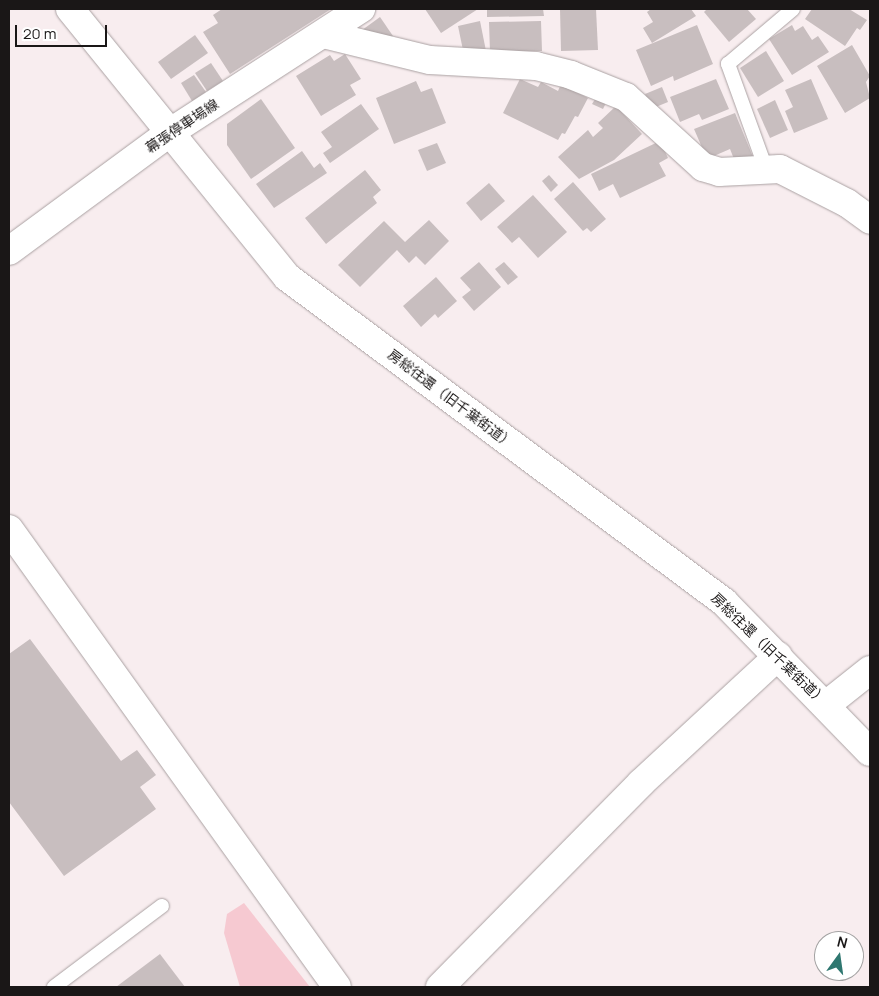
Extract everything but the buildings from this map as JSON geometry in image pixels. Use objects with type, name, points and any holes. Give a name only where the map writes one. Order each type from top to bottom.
[{"type":"street","name":"房総往還（旧千葉街道）","points":[[70,9],[287,278],[724,602],[870,752]]},
{"type":"street","name":"幕張停車場線","points":[[9,251],[169,133],[360,9]]},
{"type":"street","points":[[324,34],[430,60],[536,66],[571,75],[626,97],[703,166],[719,172],[780,169],[847,203],[870,220]]},
{"type":"street","points":[[9,529],[337,987]]},
{"type":"street","points":[[440,987],[641,783],[778,656]]},
{"type":"street","points":[[826,705],[870,670]]},
{"type":"lane","points":[[766,169],[728,64],[793,9]]},
{"type":"lane","points":[[54,987],[162,906]]},
{"type":"shaded area","points":[[244,903],[310,987],[240,987],[224,933],[227,914]]}]
